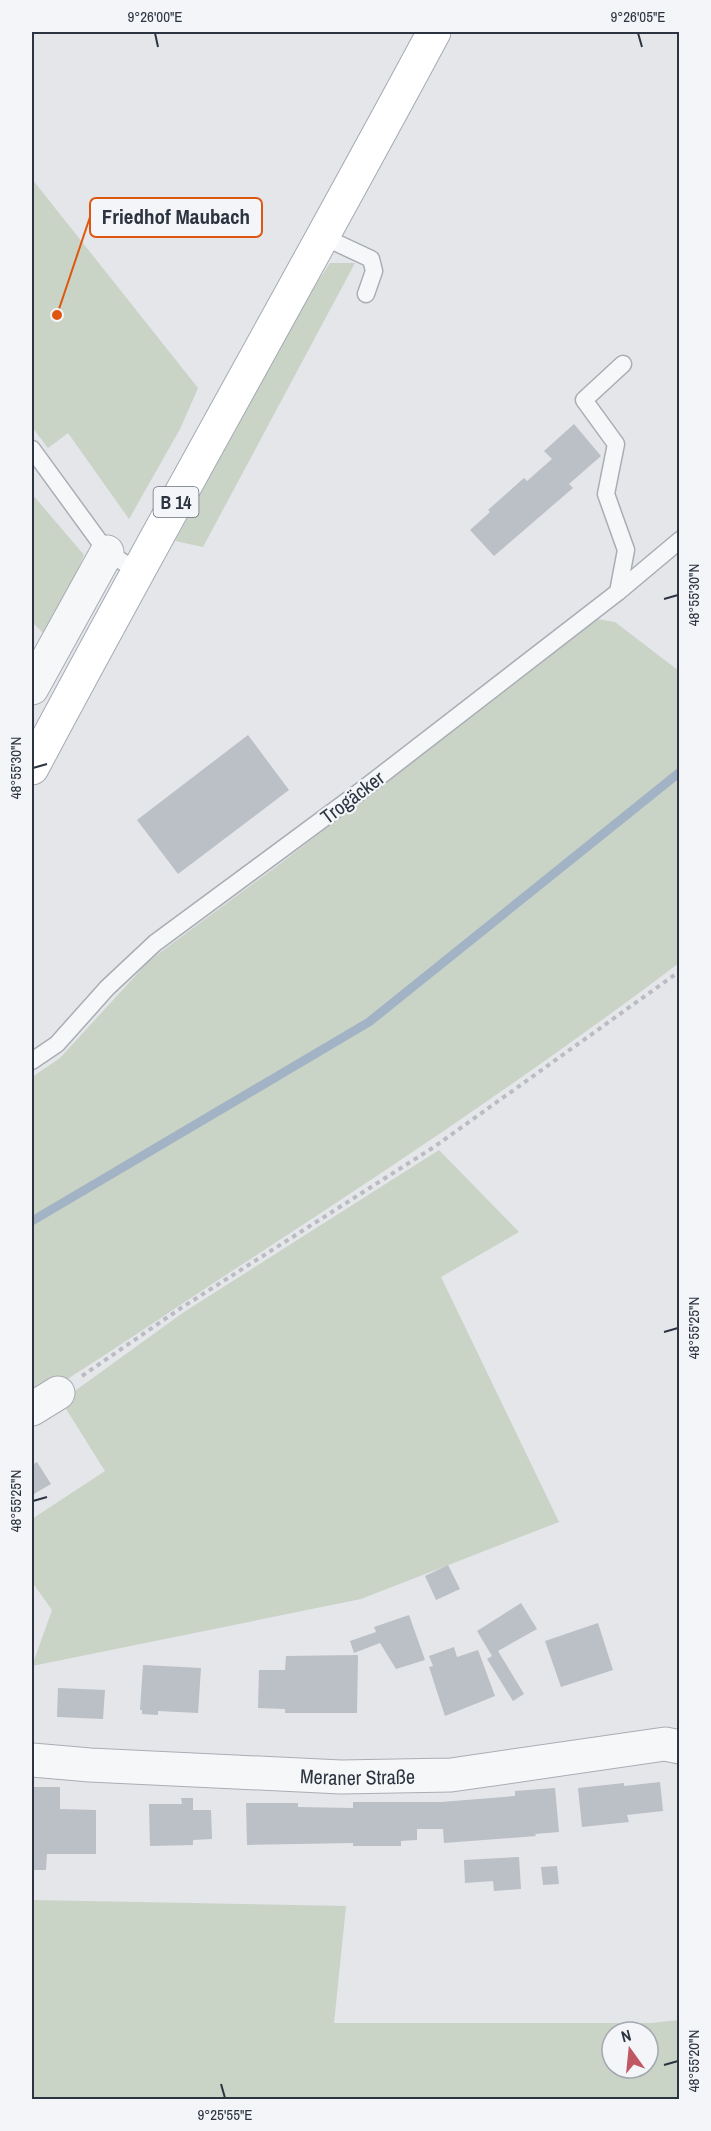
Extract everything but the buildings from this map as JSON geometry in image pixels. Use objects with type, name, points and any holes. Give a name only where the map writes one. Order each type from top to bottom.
[{"type":"main road","name":"B 14","points":[[32,768],[137,570],[324,237],[434,32]]},
{"type":"street","points":[[32,688],[107,552]]},
{"type":"street","name":"Meraner Straße","points":[[32,1760],[341,1778],[451,1775],[665,1744],[680,1747]]},
{"type":"lane","points":[[324,237],[371,259],[374,271],[366,294]]},
{"type":"lane","points":[[618,592],[626,550],[606,494],[616,444],[584,400],[623,364]]},
{"type":"lane","points":[[32,449],[64,482],[107,552],[137,570]]},
{"type":"lane","name":"Trogäcker","points":[[32,1061],[57,1044],[107,988],[155,943],[362,790],[618,592],[680,540]]},
{"type":"path","points":[[45,1401],[181,1308],[434,1147],[680,971]]},
{"type":"shaded area","points":[[32,179],[198,388],[180,429],[129,519],[68,433],[48,448],[32,427]]},
{"type":"shaded area","points":[[330,263],[355,263],[203,547],[175,541],[303,304]]},
{"type":"shaded area","points":[[32,494],[84,555],[49,639],[32,622]]},
{"type":"shaded area","points":[[597,619],[615,622],[679,671],[679,963],[574,1040],[413,1152],[32,1401],[32,1077],[60,1058],[147,963],[399,773],[568,639]]},
{"type":"shaded area","points":[[439,1150],[519,1232],[441,1277],[559,1522],[361,1599],[32,1666],[52,1610],[32,1582],[32,1519],[105,1471],[61,1401],[184,1312]]},
{"type":"shaded area","points":[[32,1900],[346,1906],[334,2023],[600,2023],[600,2080],[660,2080],[660,2022],[679,2020],[679,2099],[32,2099]]},
{"type":"waterway","points":[[32,1221],[369,1022],[680,772]]},
{"type":"place","name":"Friedhof Maubach","points":[[57,315]]}]
